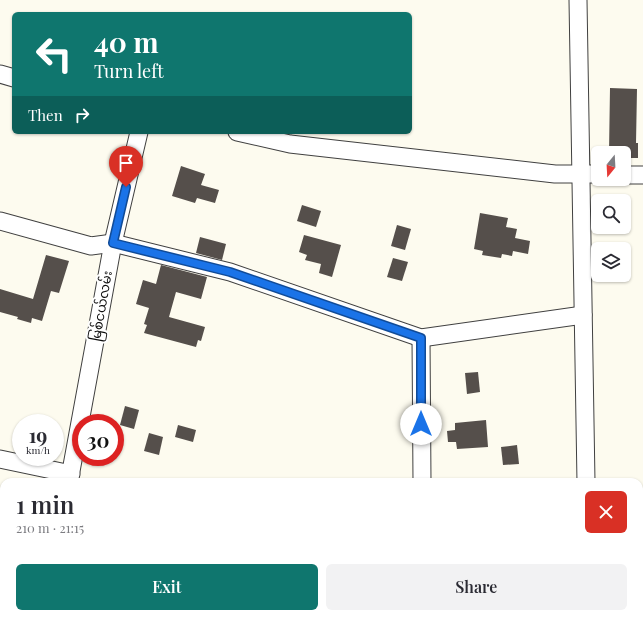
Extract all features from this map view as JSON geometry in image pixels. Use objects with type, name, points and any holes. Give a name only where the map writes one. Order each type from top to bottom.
[{"type":"street","points":[[578,0],[586,478]]},
{"type":"street","points":[[0,74],[12,77]]},
{"type":"street","name":"မြစ်ငယ်လမ်း","points":[[70,478],[113,243],[139,134]]},
{"type":"street","points":[[245,134],[290,144],[555,174],[591,174]]},
{"type":"street","points":[[631,175],[643,175]]},
{"type":"street","points":[[0,221],[91,246],[113,243],[230,272],[421,338],[583,315]]},
{"type":"street","points":[[421,338],[422,478]]},
{"type":"street","points":[[0,459],[70,478]]},
{"type":"building","points":[[610,88],[637,89],[636,143],[638,143],[638,158],[631,158],[631,146],[609,146]]},
{"type":"building","points":[[181,166],[205,174],[201,185],[219,190],[215,203],[197,198],[195,203],[172,196]]},
{"type":"building","points":[[302,205],[321,211],[316,227],[297,221]]},
{"type":"building","points":[[480,213],[508,218],[506,227],[517,229],[515,238],[530,241],[528,254],[513,251],[512,256],[502,254],[501,258],[482,255],[483,251],[474,249]]},
{"type":"building","points":[[397,225],[411,229],[405,250],[391,246]]},
{"type":"building","points":[[304,235],[341,245],[332,277],[319,273],[321,264],[305,260],[307,255],[299,252]]},
{"type":"building","points":[[200,237],[226,244],[222,260],[196,253]]},
{"type":"building","points":[[46,255],[69,261],[59,293],[51,291],[42,321],[32,318],[31,323],[17,319],[18,317],[0,312],[0,289],[33,299]]},
{"type":"building","points":[[393,258],[408,262],[402,281],[387,277]]},
{"type":"building","points":[[161,265],[207,277],[201,299],[176,292],[169,317],[205,327],[201,341],[198,340],[196,347],[144,333],[147,325],[144,324],[149,308],[136,304],[143,280],[156,284]]},
{"type":"building","points":[[478,372],[480,392],[467,394],[465,373]]},
{"type":"building","points":[[125,406],[139,410],[134,429],[124,426],[123,414]]},
{"type":"building","points":[[486,420],[488,447],[457,449],[456,442],[448,442],[447,431],[455,430],[455,423]]},
{"type":"building","points":[[178,425],[196,430],[193,442],[175,437]]},
{"type":"building","points":[[149,433],[163,437],[159,455],[144,451]]},
{"type":"building","points":[[517,445],[519,464],[503,465],[501,447]]},
{"type":"route","points":[[126,187],[113,243],[230,272],[421,338],[421,424]]}]
